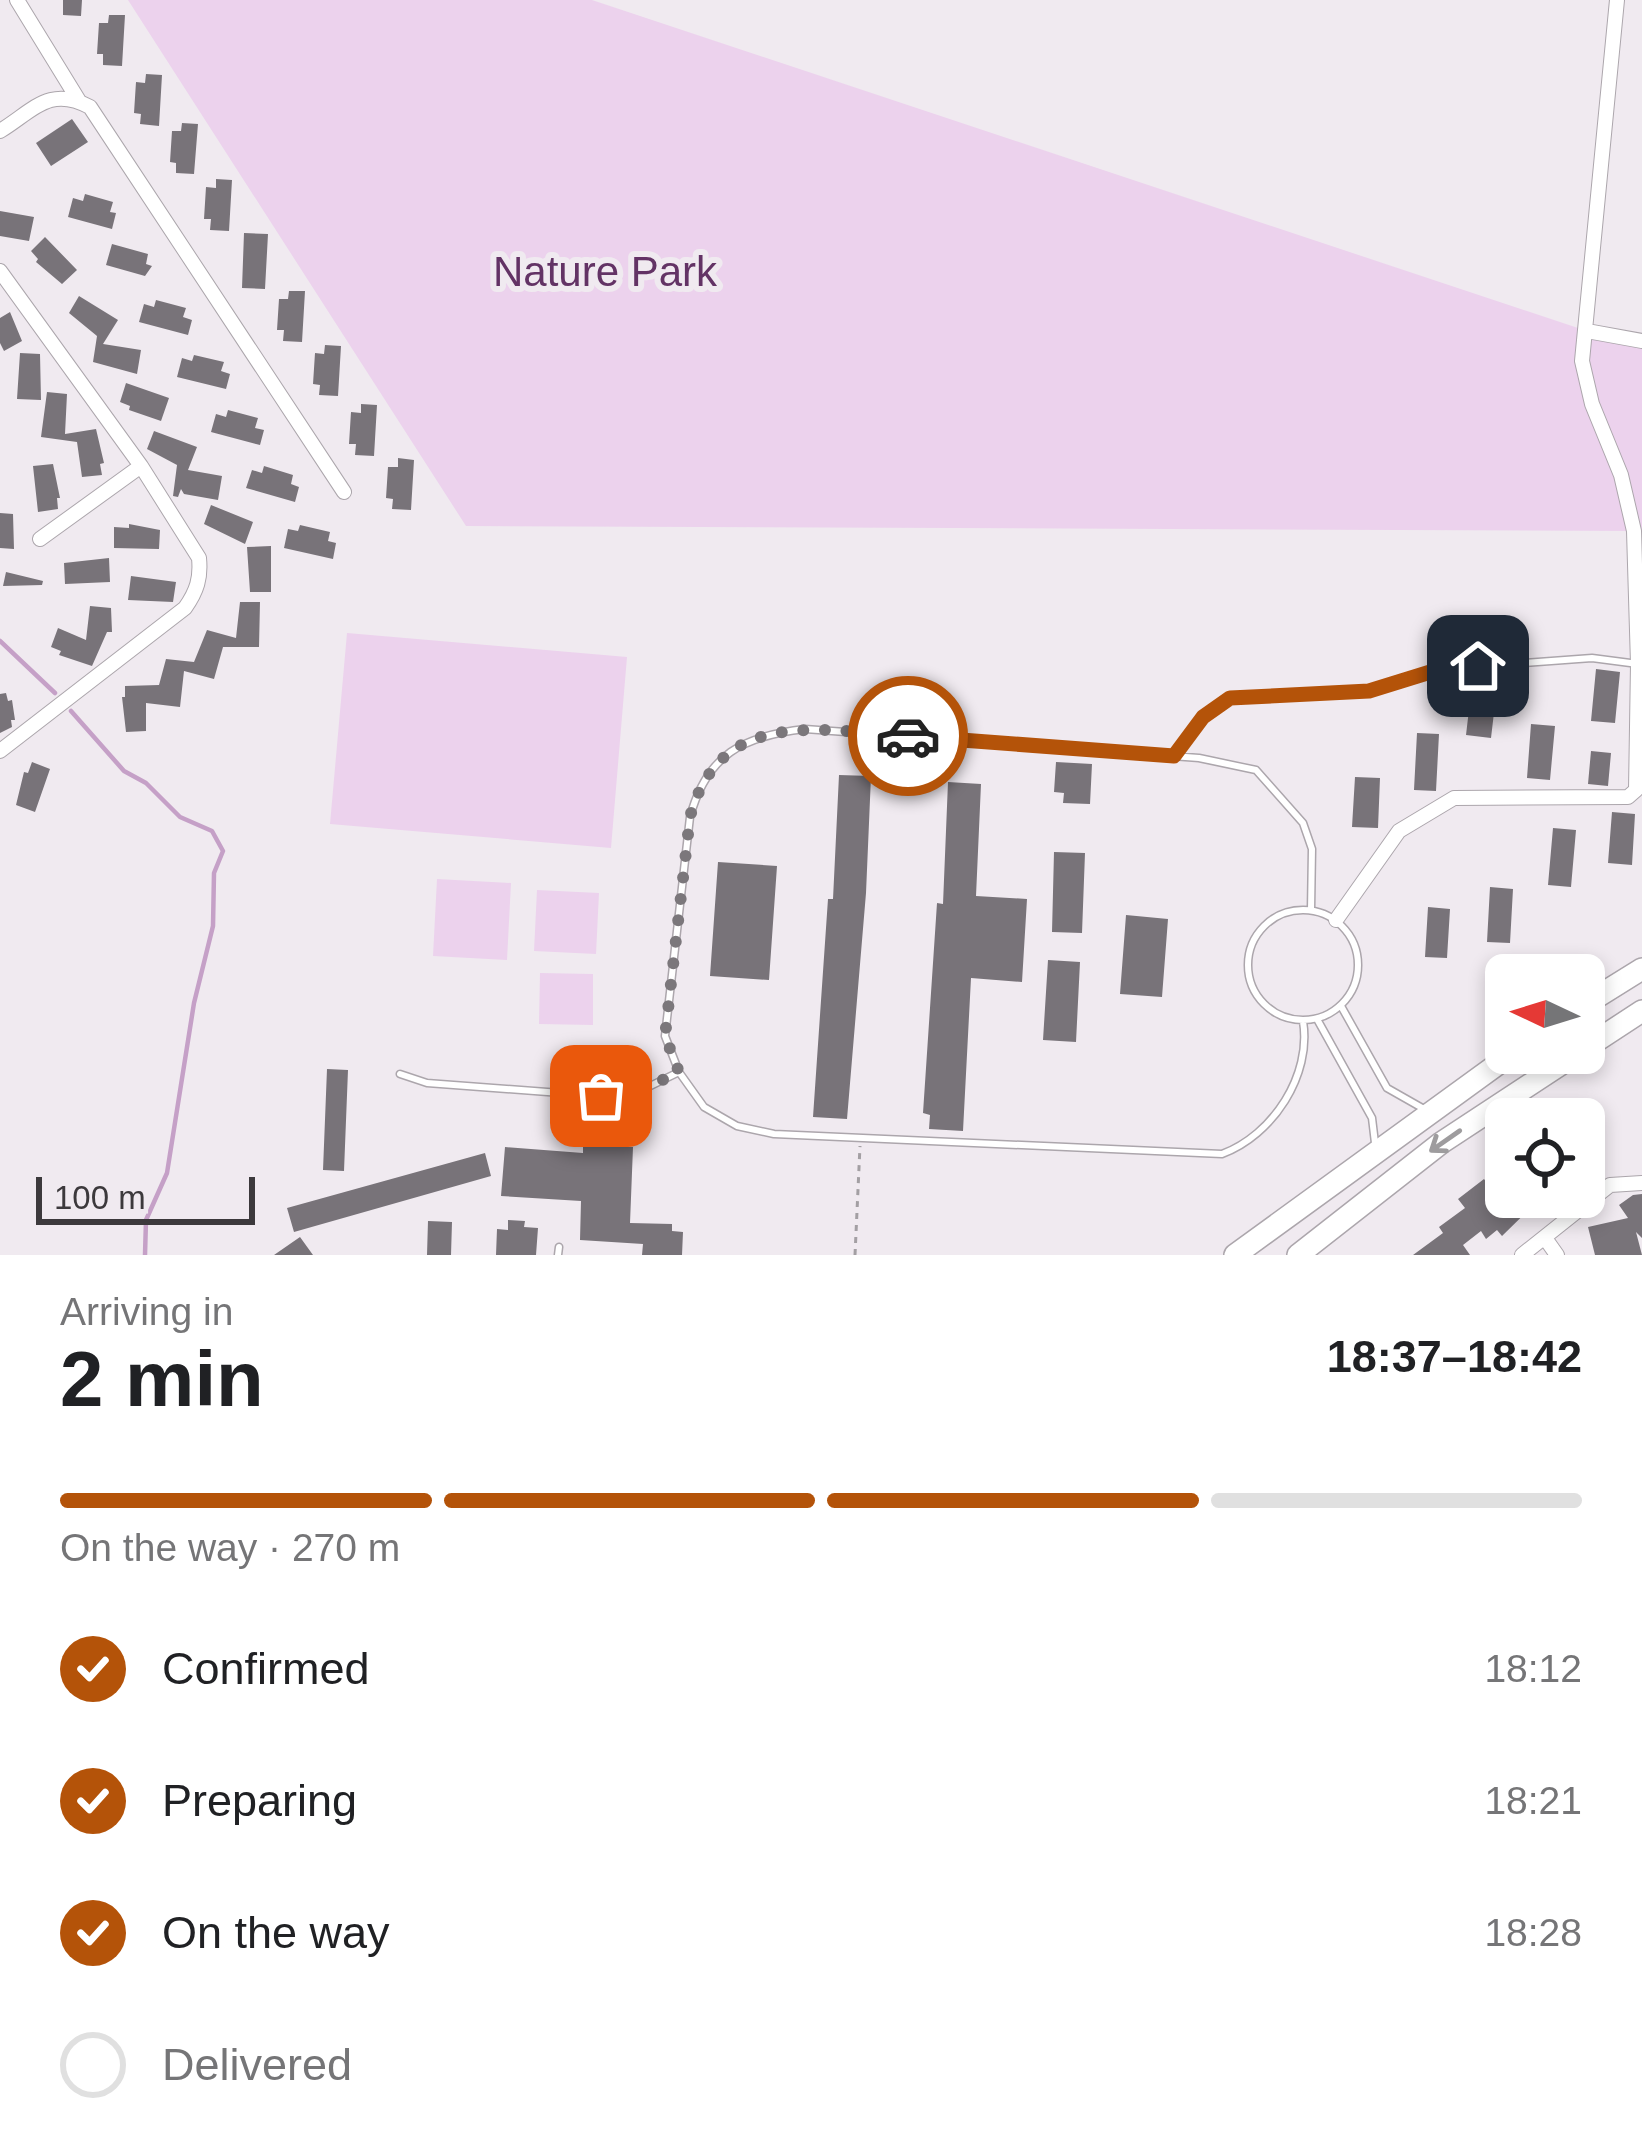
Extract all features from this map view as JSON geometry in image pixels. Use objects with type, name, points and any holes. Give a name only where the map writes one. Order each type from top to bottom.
[{"type":"main road","points":[[1605,992],[1642,970]]},
{"type":"main road","points":[[1605,1035],[1642,1011]]},
{"type":"main road","points":[[1235,1255],[1485,1074]]},
{"type":"main road","points":[[1298,1255],[1441,1143],[1546,1074]]},
{"type":"street","points":[[17,0],[79,101]]},
{"type":"street","points":[[1336,920],[1399,831],[1454,798],[1634,795],[1637,523],[1592,404],[1582,361],[1617,0]]},
{"type":"street","points":[[0,131],[40,103],[59,97],[90,107],[344,491]]},
{"type":"street","points":[[0,271],[141,466],[199,558],[200,576],[185,608],[0,751]]},
{"type":"street","points":[[1587,331],[1642,341]]},
{"type":"street","points":[[40,539],[141,466]]},
{"type":"street","points":[[1522,1255],[1610,1185],[1642,1183]]},
{"type":"street","points":[[1545,1238],[1557,1255]]},
{"type":"lane","points":[[1174,756],[1203,717],[1230,698],[1369,691],[1440,669],[1592,658],[1638,664]]},
{"type":"lane","points":[[1303,1021],[1304,1058],[1287,1098],[1272,1119],[1222,1154],[773,1134],[737,1126],[704,1107],[679,1072],[665,1036],[690,817],[698,785],[742,743],[766,733],[805,729],[1174,756],[1256,770],[1303,823],[1312,849],[1311,910]]},
{"type":"lane","points":[[1297,910],[1336,920],[1347,930],[1358,955],[1356,983],[1341,1006],[1317,1019],[1303,1021],[1276,1014],[1256,995],[1251,982],[1253,941],[1271,920],[1297,910]]},
{"type":"lane","points":[[1341,1006],[1387,1088],[1432,1114]]},
{"type":"lane","points":[[1317,1019],[1372,1118],[1375,1148],[1370,1157]]},
{"type":"lane","points":[[400,1074],[427,1082],[601,1096],[642,1090],[679,1072]]},
{"type":"path","points":[[855,1255],[861,1138]]},
{"type":"green space","name":"Nature Park","points":[[128,0],[592,0],[1587,331],[1642,341],[1642,545],[1633,531],[466,526]]},
{"type":"green space","points":[[347,633],[627,657],[611,848],[330,824]]},
{"type":"green space","points":[[437,879],[511,883],[507,960],[433,956]]},
{"type":"green space","points":[[537,890],[599,893],[596,954],[534,951]]},
{"type":"green space","points":[[540,973],[593,974],[593,1025],[539,1024]]},
{"type":"building","points":[[63,0],[82,0],[81,16],[63,15]]},
{"type":"building","points":[[109,15],[125,15],[122,66],[103,65],[103,54],[97,54],[99,23],[108,23]]},
{"type":"building","points":[[146,74],[162,75],[159,126],[140,124],[141,114],[134,113],[136,82],[145,83]]},
{"type":"building","points":[[72,119],[88,142],[51,166],[36,143]]},
{"type":"building","points":[[182,123],[198,124],[194,174],[176,173],[176,163],[170,162],[172,131],[181,131]]},
{"type":"building","points":[[216,179],[232,180],[229,231],[210,230],[211,219],[204,219],[206,187],[216,188]]},
{"type":"building","points":[[85,194],[113,202],[112,229],[68,217],[73,198],[83,201]]},
{"type":"building","points":[[0,211],[34,217],[29,241],[0,236]]},
{"type":"building","points":[[244,233],[268,234],[265,289],[242,288]]},
{"type":"building","points":[[45,237],[77,270],[62,284],[36,262],[31,251]]},
{"type":"building","points":[[112,244],[148,254],[146,264],[152,266],[145,276],[106,265]]},
{"type":"building","points":[[289,291],[305,291],[302,342],[283,341],[284,330],[277,330],[279,299],[288,299]]},
{"type":"building","points":[[79,296],[118,320],[103,344],[141,350],[137,374],[93,362],[97,336],[69,313]]},
{"type":"building","points":[[156,300],[186,308],[183,317],[192,320],[188,335],[139,322],[144,304],[154,307]]},
{"type":"building","points":[[10,312],[22,341],[4,351],[0,318]]},
{"type":"building","points":[[325,345],[341,346],[338,396],[319,395],[320,385],[313,384],[315,353],[324,354]]},
{"type":"building","points":[[20,353],[40,354],[41,400],[17,399]]},
{"type":"building","points":[[194,355],[224,362],[221,371],[230,374],[226,389],[177,377],[182,358],[192,361]]},
{"type":"building","points":[[126,383],[169,398],[161,421],[120,402]]},
{"type":"building","points":[[47,392],[67,394],[65,434],[96,429],[102,475],[82,477],[77,442],[41,437]]},
{"type":"building","points":[[361,404],[377,405],[374,456],[355,455],[356,444],[349,444],[351,412],[361,413]]},
{"type":"building","points":[[228,410],[258,418],[255,428],[264,430],[260,445],[211,432],[216,414],[226,417]]},
{"type":"building","points":[[154,431],[197,447],[188,470],[222,476],[218,500],[184,494],[181,489],[178,497],[173,496],[177,465],[147,449]]},
{"type":"building","points":[[398,458],[414,460],[411,510],[392,509],[393,499],[386,498],[388,467],[398,467]]},
{"type":"building","points":[[53,464],[58,509],[38,512],[33,466]]},
{"type":"building","points":[[264,466],[293,475],[291,484],[299,487],[295,502],[246,488],[252,470],[262,473]]},
{"type":"building","points":[[211,505],[253,522],[245,544],[204,524]]},
{"type":"building","points":[[0,513],[13,514],[14,549],[0,548]]},
{"type":"building","points":[[129,524],[160,530],[159,549],[114,548],[114,527],[129,528]]},
{"type":"building","points":[[300,525],[330,532],[328,541],[336,543],[333,559],[284,548],[288,529],[298,531]]},
{"type":"building","points":[[271,546],[271,592],[250,592],[247,547]]},
{"type":"building","points":[[109,558],[110,582],[65,584],[64,563]]},
{"type":"building","points":[[6,572],[43,581],[42,585],[3,586]]},
{"type":"building","points":[[131,576],[176,582],[173,602],[128,600]]},
{"type":"building","points":[[240,602],[260,602],[259,647],[223,647],[214,679],[184,671],[180,707],[146,703],[146,731],[126,732],[125,686],[159,685],[166,659],[194,662],[207,630],[236,638]]},
{"type":"building","points":[[90,606],[111,608],[112,632],[107,632],[92,666],[59,655],[61,651],[51,647],[58,628],[86,640]]},
{"type":"building","points":[[1596,669],[1620,672],[1615,723],[1591,721]]},
{"type":"building","points":[[1472,684],[1497,687],[1491,738],[1466,735]]},
{"type":"building","points":[[6,693],[15,720],[0,733],[0,694]]},
{"type":"building","points":[[1531,724],[1555,726],[1550,780],[1527,778]]},
{"type":"building","points":[[1417,733],[1439,734],[1436,791],[1414,790]]},
{"type":"building","points":[[1591,751],[1611,753],[1608,786],[1588,784]]},
{"type":"building","points":[[32,762],[50,769],[35,812],[16,805],[24,772],[28,773]]},
{"type":"building","points":[[1056,762],[1092,764],[1090,804],[1063,803],[1064,793],[1054,792]]},
{"type":"building","points":[[839,775],[871,776],[847,1119],[813,1117]]},
{"type":"building","points":[[1355,777],[1380,778],[1378,828],[1352,827]]},
{"type":"building","points":[[948,782],[981,784],[976,896],[1027,899],[1022,982],[971,978],[963,1131],[929,1129],[930,1115],[923,1113],[937,903],[943,904]]},
{"type":"building","points":[[1612,812],[1635,814],[1632,865],[1608,863]]},
{"type":"building","points":[[1553,828],[1576,830],[1571,887],[1548,885]]},
{"type":"building","points":[[1054,852],[1085,853],[1082,933],[1052,932]]},
{"type":"building","points":[[718,862],[777,866],[769,980],[710,976]]},
{"type":"building","points":[[1490,887],[1513,889],[1510,943],[1487,942]]},
{"type":"building","points":[[1428,907],[1450,909],[1447,958],[1425,957]]},
{"type":"building","points":[[1126,915],[1168,919],[1162,997],[1120,994]]},
{"type":"building","points":[[1048,960],[1080,962],[1076,1042],[1043,1040]]},
{"type":"building","points":[[327,1069],[348,1070],[344,1171],[323,1170]]},
{"type":"building","points":[[583,1146],[633,1147],[630,1223],[672,1224],[672,1231],[683,1232],[682,1255],[642,1255],[643,1244],[580,1240],[581,1201],[501,1196],[505,1147],[583,1153]]},
{"type":"building","points":[[485,1153],[491,1176],[294,1232],[287,1208]]},
{"type":"building","points":[[1484,1179],[1485,1218],[1520,1218],[1502,1236],[1497,1230],[1486,1239],[1481,1231],[1463,1245],[1470,1255],[1413,1255],[1443,1233],[1439,1227],[1465,1208],[1458,1199]]},
{"type":"building","points":[[1642,1194],[1642,1238],[1636,1232],[1642,1255],[1595,1255],[1588,1227],[1628,1218],[1619,1205]]},
{"type":"building","points":[[508,1220],[538,1228],[536,1255],[496,1255],[497,1229],[508,1230]]},
{"type":"building","points":[[428,1221],[452,1222],[451,1255],[427,1255]]},
{"type":"building","points":[[300,1237],[313,1255],[274,1255]]},
{"type":"waterway","points":[[0,641],[55,693]]},
{"type":"waterway","points":[[71,711],[124,771],[146,783],[180,817],[212,831],[223,851],[214,873],[213,926],[194,1003],[167,1173],[146,1220],[145,1255]]},
{"type":"way so far","points":[[601,1096],[642,1090],[679,1072],[665,1036],[690,817],[698,785],[742,743],[766,733],[805,729],[908,736]]},
{"type":"route","points":[[908,736],[1174,756],[1203,717],[1230,698],[1369,691],[1440,669],[1478,666]]}]
